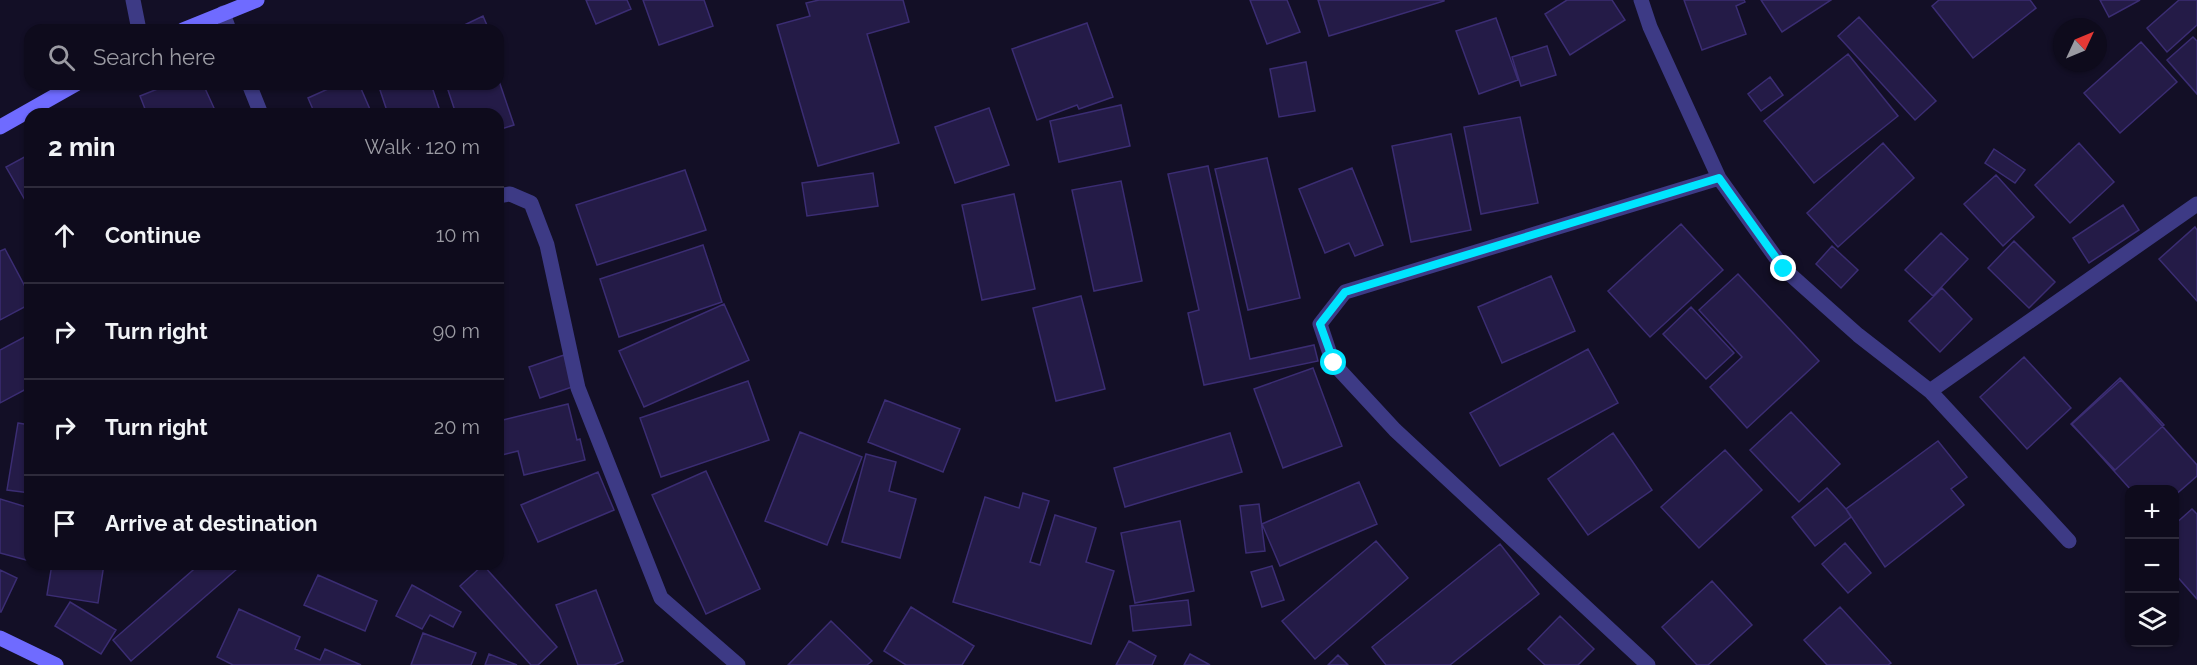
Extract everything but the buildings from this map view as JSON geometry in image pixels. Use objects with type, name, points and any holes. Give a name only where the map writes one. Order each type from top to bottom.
[{"type":"street","points":[[133,0],[138,24]]},
{"type":"street","points":[[197,24],[257,0]]},
{"type":"street","points":[[1641,0],[1650,27],[1719,178],[1784,269],[1858,334],[1930,392],[2069,541]]},
{"type":"street","points":[[223,13],[227,24]]},
{"type":"street","points":[[34,108],[65,90]]},
{"type":"street","points":[[251,90],[259,108]]},
{"type":"street","points":[[0,127],[24,113]]},
{"type":"street","points":[[1648,665],[1395,430],[1334,363],[1320,324],[1345,292],[1719,178]]},
{"type":"street","points":[[504,195],[510,194],[531,203],[548,245],[578,388],[662,598],[738,665]]},
{"type":"street","points":[[1930,392],[2197,204]]},
{"type":"street","points":[[0,638],[56,665]]},
{"type":"route","points":[[1334,363],[1320,324],[1345,292],[1719,178],[1784,269]]}]
